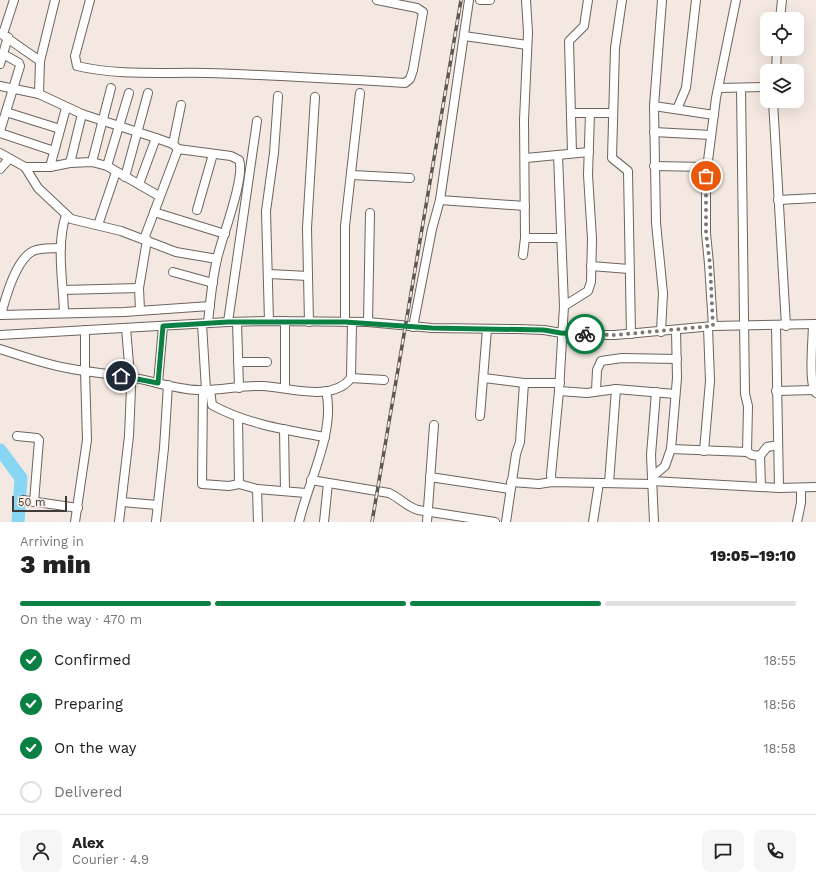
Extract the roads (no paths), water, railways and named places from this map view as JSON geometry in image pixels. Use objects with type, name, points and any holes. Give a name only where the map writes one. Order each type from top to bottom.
[{"type":"street","points":[[0,64],[3,54],[4,35],[14,0]]},
{"type":"street","points":[[39,94],[40,61],[55,0]]},
{"type":"street","points":[[90,0],[75,56],[77,66],[94,70],[138,73],[224,74],[405,83],[410,79],[413,70],[423,12],[417,8],[377,0]]},
{"type":"street","points":[[413,327],[430,236],[440,200],[469,0]]},
{"type":"street","points":[[480,0],[490,0]]},
{"type":"street","points":[[523,255],[525,238],[526,158],[524,120],[527,45],[526,0]]},
{"type":"street","points":[[572,153],[569,41],[584,26],[588,0]]},
{"type":"street","points":[[622,0],[615,48],[612,158],[628,171],[631,334]]},
{"type":"street","points":[[661,332],[663,278],[656,223],[654,106],[662,0]]},
{"type":"street","points":[[677,110],[686,88],[696,0]]},
{"type":"street","points":[[704,451],[710,381],[710,264],[706,233],[707,167],[714,115],[736,0]]},
{"type":"street","points":[[781,12],[782,0]]},
{"type":"street","points":[[4,35],[40,61]]},
{"type":"street","points":[[464,36],[527,45]]},
{"type":"street","points":[[3,54],[19,63],[20,66],[0,132],[54,150]]},
{"type":"street","points":[[0,86],[39,94],[66,108],[156,138],[176,147],[231,156],[236,158],[240,163],[235,198],[217,259],[210,306],[205,324],[206,390],[202,483],[225,486],[239,484],[257,489],[306,493]]},
{"type":"street","points":[[92,162],[111,88]]},
{"type":"street","points":[[719,88],[741,89],[760,88]]},
{"type":"street","points":[[741,89],[745,394],[748,406],[747,452]]},
{"type":"street","points":[[107,166],[129,93]]},
{"type":"street","points":[[125,177],[148,93]]},
{"type":"street","points":[[0,349],[32,360],[84,371],[130,377],[181,388],[206,390],[260,386],[285,388],[306,392],[326,391],[346,384],[351,378],[352,365],[346,226],[360,93]]},
{"type":"street","points":[[269,321],[269,274],[266,211],[274,153],[278,96]]},
{"type":"street","points":[[310,322],[307,228],[315,97]]},
{"type":"street","points":[[140,310],[139,288],[145,240],[176,147],[181,105]]},
{"type":"street","points":[[654,106],[714,115]]},
{"type":"street","points":[[50,168],[66,108]]},
{"type":"street","points":[[773,108],[786,326]]},
{"type":"street","points":[[6,112],[60,129]]},
{"type":"street","points":[[571,113],[614,113]]},
{"type":"street","points":[[564,306],[589,289],[591,266],[589,152],[590,113]]},
{"type":"street","points":[[70,163],[82,114]]},
{"type":"street","points":[[240,388],[232,322],[257,121]]},
{"type":"street","points":[[654,132],[711,135]]},
{"type":"street","points":[[139,184],[156,138]]},
{"type":"street","points":[[526,158],[589,152]]},
{"type":"street","points":[[0,153],[25,167],[50,168],[70,163],[92,162],[107,166],[160,196]]},
{"type":"street","points":[[197,210],[213,154]]},
{"type":"street","points":[[552,482],[552,464],[564,306],[558,155]]},
{"type":"street","points":[[0,169],[9,158]]},
{"type":"street","points":[[654,166],[707,167]]},
{"type":"street","points":[[25,167],[38,188],[66,215],[82,222],[98,225],[176,252],[217,259]]},
{"type":"street","points":[[98,225],[116,172]]},
{"type":"street","points":[[352,175],[410,178]]},
{"type":"street","points":[[778,200],[816,198]]},
{"type":"street","points":[[440,200],[525,206]]},
{"type":"street","points":[[154,212],[224,234]]},
{"type":"street","points":[[368,322],[370,213]]},
{"type":"street","points":[[64,312],[61,248],[62,226],[66,215]]},
{"type":"street","points":[[525,238],[561,238]]},
{"type":"street","points":[[61,248],[36,250],[26,257],[14,275],[0,315],[210,306]]},
{"type":"street","points":[[591,266],[629,269]]},
{"type":"street","points":[[173,272],[213,283]]},
{"type":"street","points":[[269,274],[308,276]]},
{"type":"street","points":[[63,290],[139,288]]},
{"type":"street","points":[[0,335],[269,321],[368,322],[413,327],[544,330],[561,333],[631,334],[710,327],[815,324],[815,392],[776,391]]},
{"type":"street","points":[[285,322],[285,388]]},
{"type":"street","points":[[158,383],[163,326]]},
{"type":"street","points":[[776,326],[776,391],[779,488]]},
{"type":"street","points":[[119,522],[129,436],[130,377],[126,328]]},
{"type":"street","points":[[480,416],[487,329]]},
{"type":"street","points":[[75,522],[87,440],[84,371],[85,330]]},
{"type":"street","points":[[652,480],[665,466],[671,449],[677,359],[676,330]]},
{"type":"street","points":[[596,391],[598,370],[601,361],[622,358],[677,359]]},
{"type":"street","points":[[238,362],[266,362]]},
{"type":"street","points":[[351,378],[384,380]]},
{"type":"street","points":[[484,378],[559,387],[587,393],[616,389],[675,394]]},
{"type":"street","points":[[506,522],[510,485],[520,442],[524,383]]},
{"type":"street","points":[[156,522],[164,448],[168,385]]},
{"type":"street","points":[[609,483],[616,389]]},
{"type":"street","points":[[206,390],[212,405],[238,417],[284,429],[325,437]]},
{"type":"street","points":[[299,522],[306,493],[325,437],[328,407],[326,391]]},
{"type":"street","points":[[654,522],[651,434],[656,392]]},
{"type":"street","points":[[238,417],[239,484]]},
{"type":"street","points":[[426,522],[434,425]]},
{"type":"street","points":[[284,429],[285,491]]},
{"type":"street","points":[[17,436],[39,440],[34,502]]},
{"type":"street","points":[[761,487],[760,456],[766,447],[778,445]]},
{"type":"street","points":[[671,449],[747,452],[752,456],[760,456]]},
{"type":"street","points":[[430,476],[510,485],[552,482],[609,483],[652,480],[779,488],[816,487]]},
{"type":"street","points":[[311,480],[389,493],[397,497],[411,508],[494,522]]},
{"type":"street","points":[[324,522],[328,483]]},
{"type":"street","points":[[593,522],[599,483]]},
{"type":"street","points":[[797,522],[801,503],[801,488]]},
{"type":"street","points":[[257,489],[258,522]]},
{"type":"street","points":[[23,500],[78,508]]},
{"type":"street","points":[[122,502],[157,505]]},
{"type":"waterway","points":[[0,450],[21,478],[18,522]]},
{"type":"railway","points":[[372,522],[461,0]]}]
